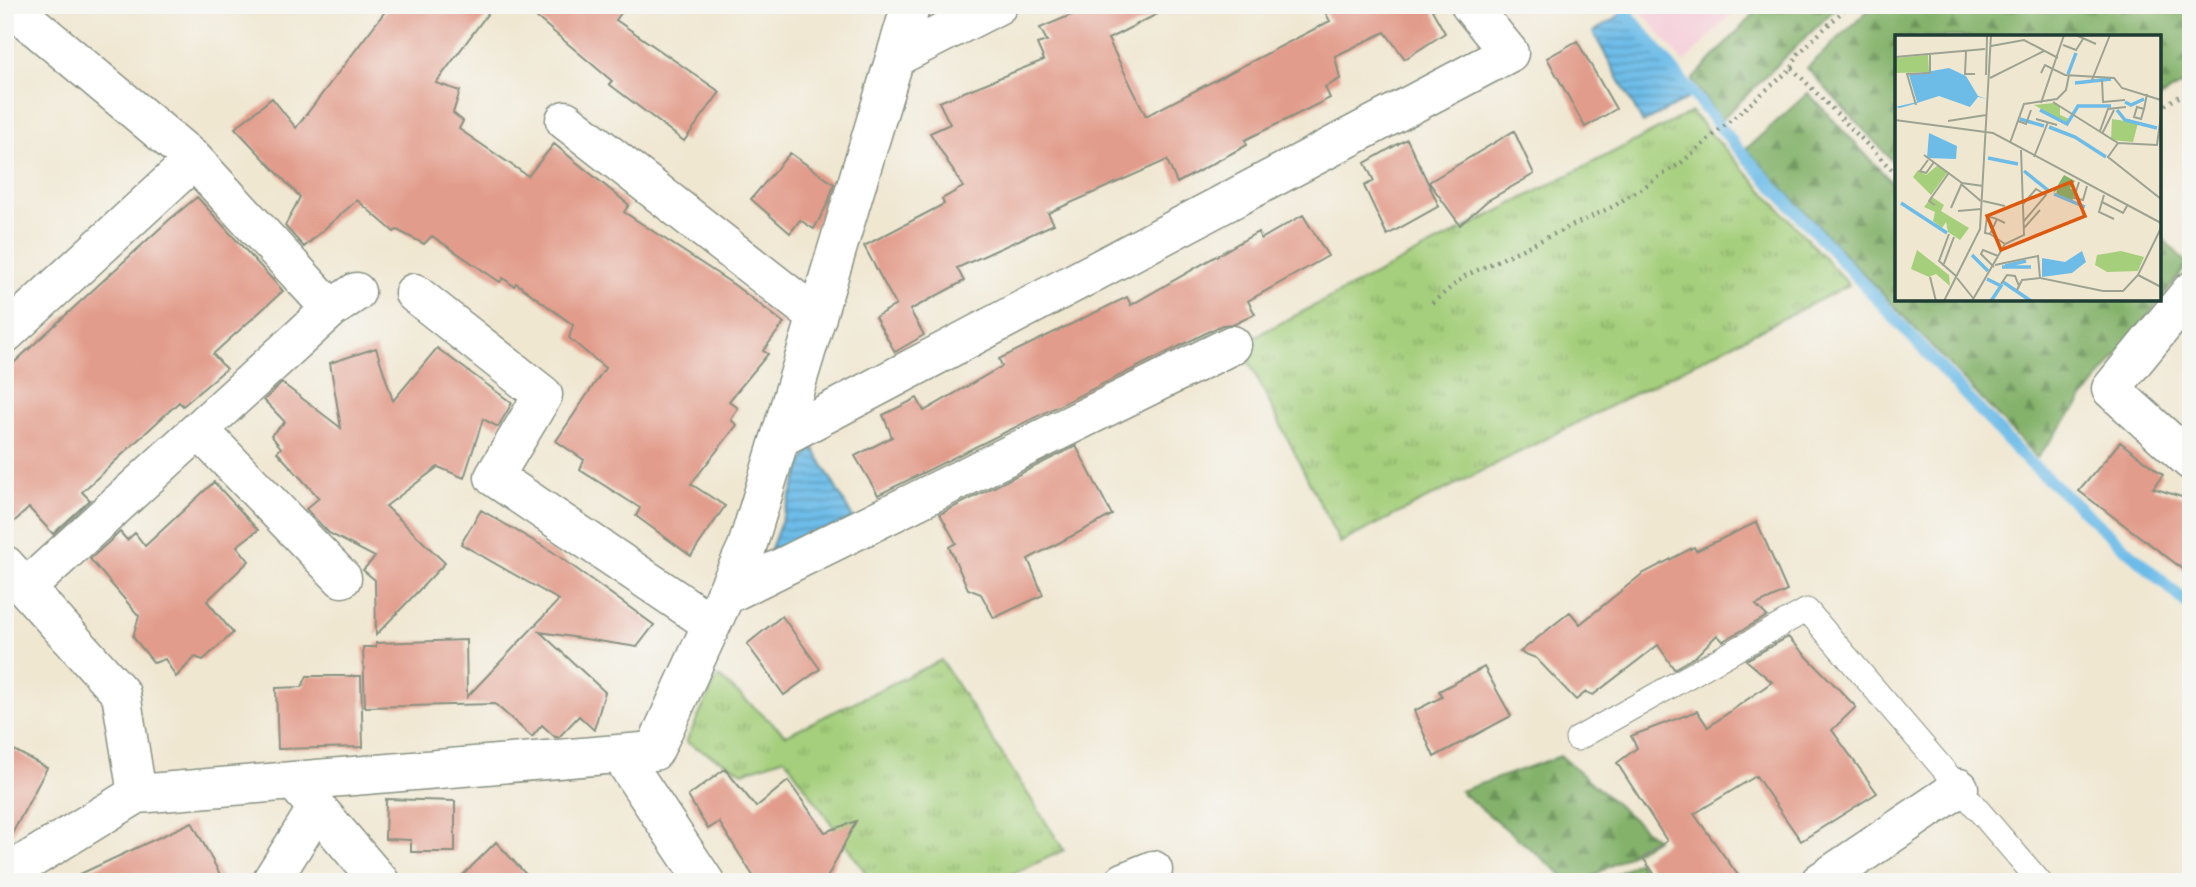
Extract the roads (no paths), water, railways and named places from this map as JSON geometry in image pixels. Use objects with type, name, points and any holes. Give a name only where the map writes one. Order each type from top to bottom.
[{"type":"street","points":[[9,5],[194,160],[343,300],[199,429],[15,576],[121,694],[137,794]]},
{"type":"street","points":[[5,874],[137,794],[306,794],[654,751],[747,548],[912,5]]},
{"type":"street","points":[[896,57],[998,5]]},
{"type":"street","points":[[780,438],[1509,53],[1469,5]]},
{"type":"street","points":[[565,120],[817,317]]},
{"type":"street","points":[[5,334],[194,160]]},
{"type":"street","points":[[2191,291],[2111,389],[2191,461]]},
{"type":"street","points":[[414,293],[543,395],[494,477],[718,610]]},
{"type":"street","points":[[718,610],[1232,345]]},
{"type":"street","points":[[199,429],[342,578]]},
{"type":"street","points":[[620,754],[705,882]]},
{"type":"street","points":[[1820,882],[1959,788]]},
{"type":"street","points":[[272,880],[306,794]]},
{"type":"street","points":[[306,794],[380,882]]},
{"type":"lane","points":[[1577,740],[1807,610],[2040,882]]},
{"type":"water","points":[[1625,12],[1694,95],[1643,123],[1593,32]]},
{"type":"water","points":[[813,447],[853,518],[769,554],[804,460]]},
{"type":"waterway","points":[[1620,5],[1735,145],[2020,454],[2191,607]]}]
